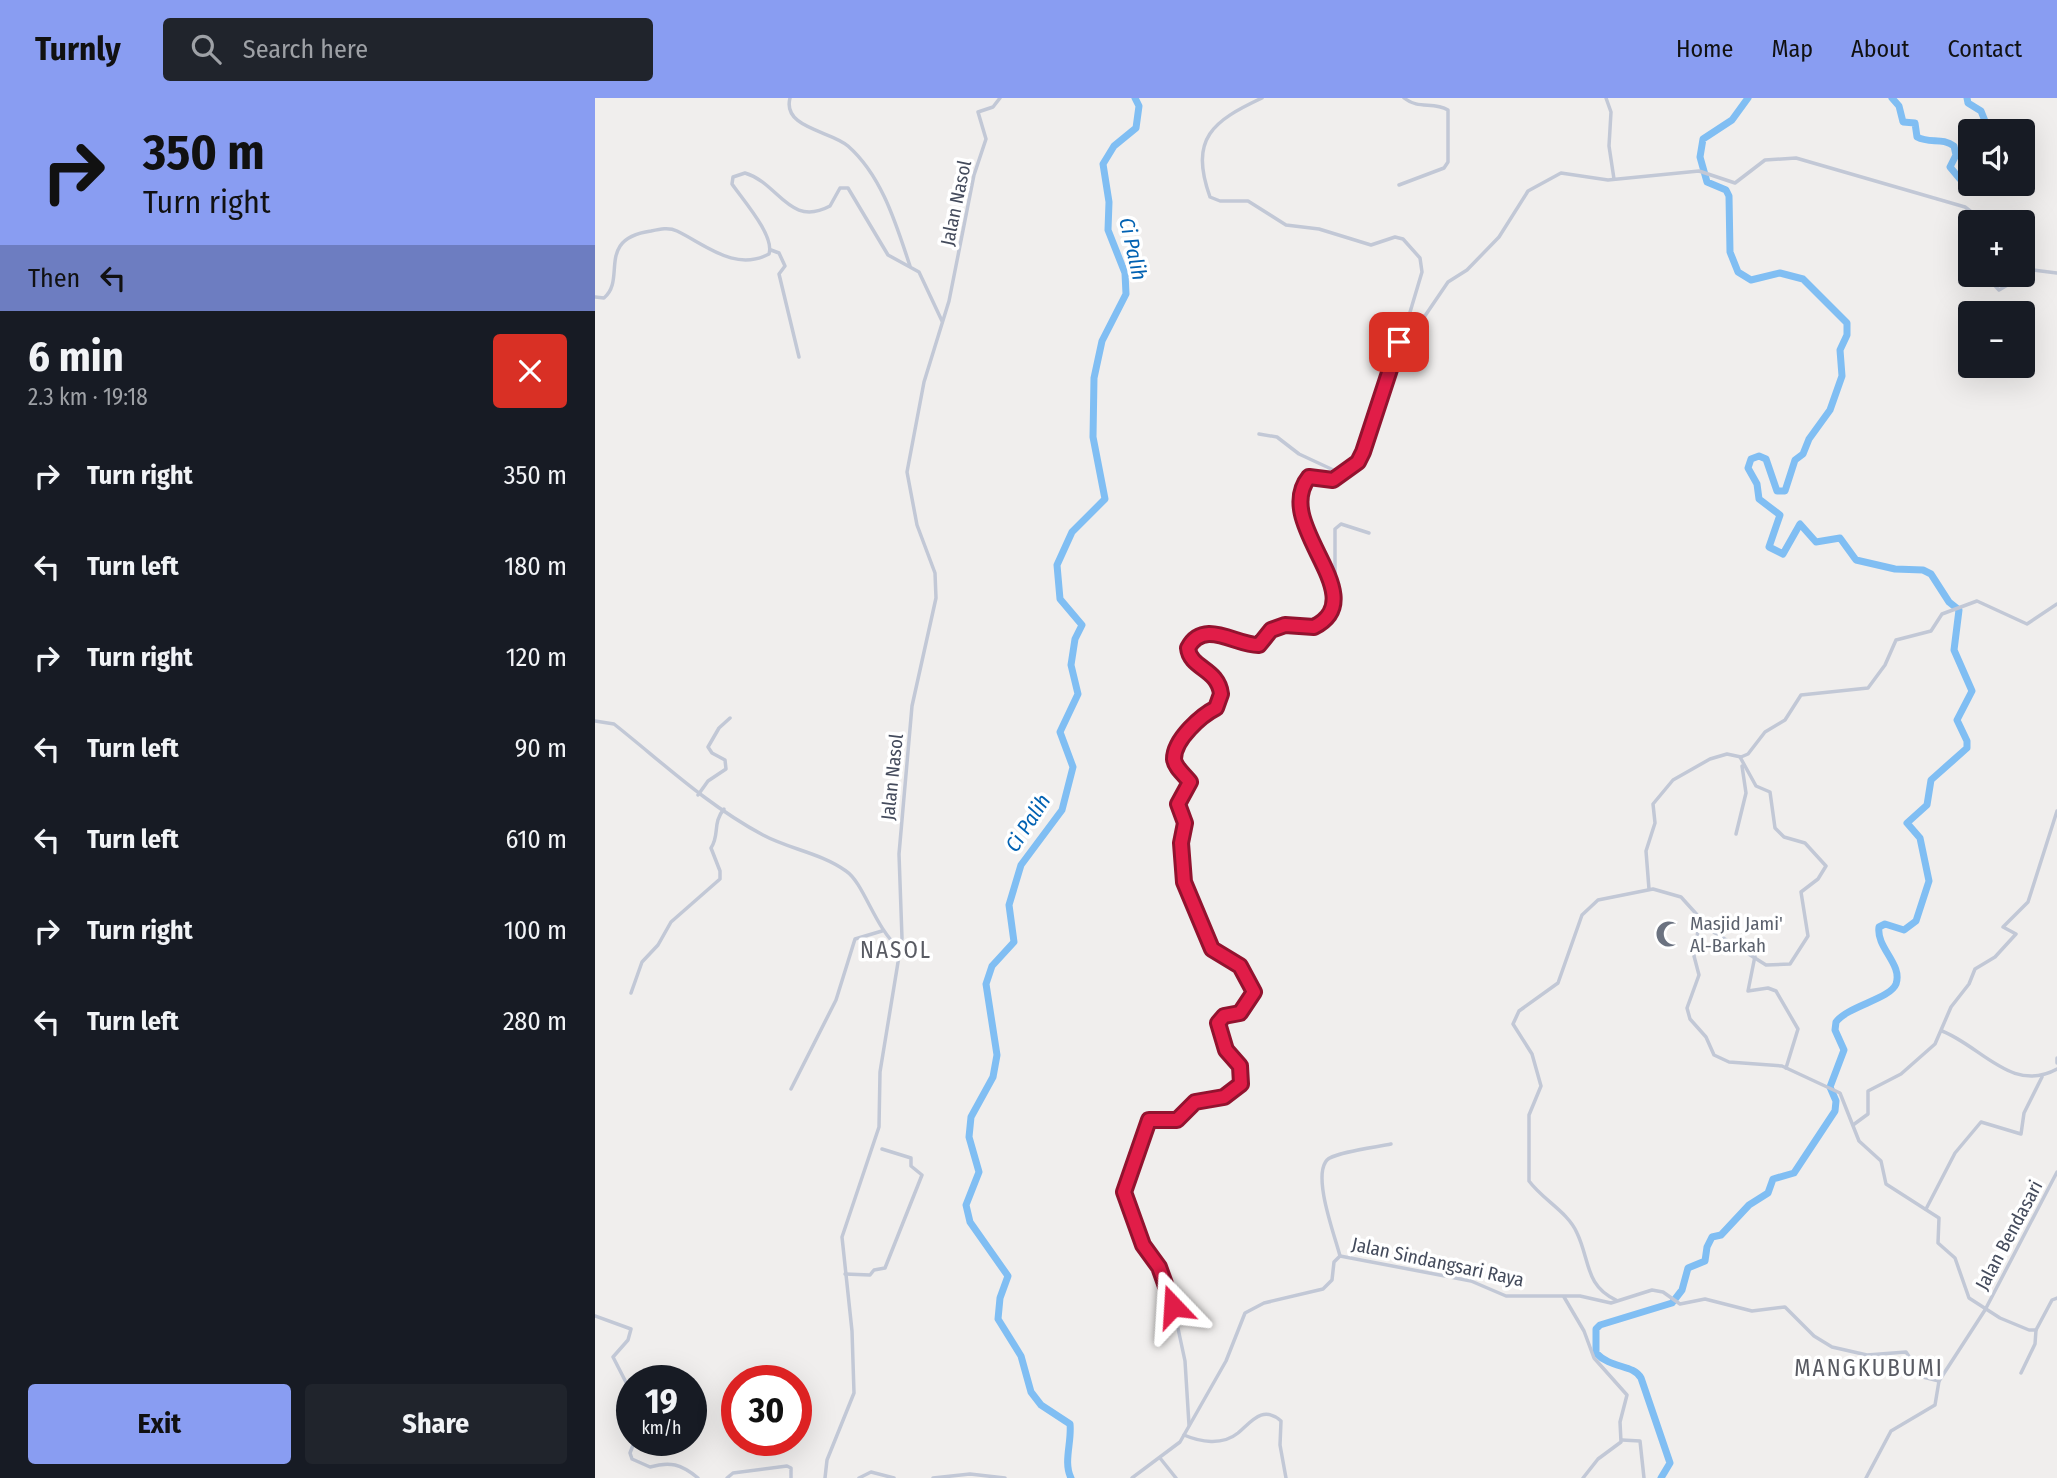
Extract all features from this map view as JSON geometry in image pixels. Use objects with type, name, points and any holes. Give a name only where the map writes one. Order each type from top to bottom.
[{"type":"street","points":[[790,98],[789,108],[794,117],[839,139],[865,165],[892,213],[910,266]]},
{"type":"street","name":"Jalan Nasol","points":[[825,1478],[827,1460],[851,1406],[855,1385],[843,1227],[879,1128],[880,1072],[900,949],[899,854],[912,706],[937,586],[931,559],[917,525],[907,472],[924,382],[958,262],[974,175],[986,139],[978,112],[993,107],[1000,98]]},
{"type":"street","points":[[1262,98],[1224,116],[1214,126],[1202,160],[1210,197],[1220,201],[1248,201],[1289,226],[1319,229],[1367,244],[1395,237],[1403,239],[1420,258],[1422,272],[1401,341]]},
{"type":"street","points":[[1399,185],[1444,168],[1448,162],[1448,110],[1442,107],[1414,106],[1404,98]]},
{"type":"street","points":[[1606,98],[1611,111],[1609,146],[1614,179]]},
{"type":"street","points":[[1334,589],[1301,518],[1299,494],[1309,477],[1329,481],[1358,462],[1395,349],[1414,332],[1448,282],[1469,268],[1499,237],[1522,198],[1532,188],[1556,174],[1614,179],[1702,171],[1735,183],[1765,160],[1802,159],[1969,210]]},
{"type":"street","points":[[771,250],[767,234],[732,184],[733,177],[749,174],[795,208],[813,214],[832,204],[840,188],[846,187],[855,196],[888,255],[919,272],[942,321]]},
{"type":"street","points":[[595,297],[604,298],[610,292],[613,259],[624,239],[631,234],[672,229],[719,255],[738,259],[764,257],[771,250]]},
{"type":"street","points":[[771,250],[779,253],[785,266],[779,275],[799,357]]},
{"type":"street","points":[[2035,269],[2057,273]]},
{"type":"street","points":[[1259,434],[1277,437],[1302,456],[1342,474]]},
{"type":"street","points":[[1189,1425],[1185,1361],[1173,1306],[1159,1267],[1143,1245],[1124,1186],[1149,1120],[1177,1120],[1195,1102],[1224,1097],[1241,1084],[1240,1066],[1226,1050],[1218,1023],[1224,1016],[1240,1013],[1254,992],[1240,966],[1212,949],[1183,879],[1181,843],[1185,823],[1178,804],[1190,782],[1175,764],[1176,751],[1202,713],[1216,708],[1221,694],[1211,673],[1192,660],[1188,648],[1195,640],[1212,634],[1257,646],[1271,630],[1285,625],[1314,627],[1329,614],[1334,589],[1335,529],[1341,524],[1369,533]]},
{"type":"street","points":[[1649,889],[1647,843],[1655,822],[1653,803],[1671,782],[1716,757],[1727,754],[1740,757],[1751,752],[1765,732],[1785,720],[1801,695],[1868,688],[1885,665],[1896,640],[1931,631],[1940,615],[1977,601],[2027,624],[2057,604]]},
{"type":"street","points":[[698,795],[708,781],[726,769],[725,760],[710,752],[708,744],[730,718]]},
{"type":"street","points":[[595,721],[616,726],[698,795],[766,837],[848,871],[882,931],[900,949]]},
{"type":"street","points":[[1736,834],[1746,793],[1740,757]]},
{"type":"street","points":[[1701,924],[1734,947],[1755,956],[1769,966],[1792,962],[1808,936],[1801,892],[1818,879],[1826,866],[1805,843],[1784,836],[1775,828],[1769,791],[1756,786],[1740,757]]},
{"type":"street","points":[[631,993],[643,960],[659,944],[671,922],[721,878],[711,848],[716,841],[717,820],[724,809]]},
{"type":"street","points":[[1853,1125],[1868,1114],[1868,1091],[1901,1074],[1935,1044],[1951,1007],[1969,984],[1975,969],[1995,957],[2016,934],[2003,927],[2028,902],[2057,811]]},
{"type":"street","points":[[1616,1300],[1601,1292],[1589,1277],[1575,1229],[1529,1181],[1529,1115],[1541,1086],[1532,1054],[1513,1024],[1519,1011],[1559,982],[1585,911],[1599,899],[1649,889],[1681,897],[1699,917],[1701,924],[1695,956],[1699,975],[1687,1006],[1690,1019],[1706,1037],[1716,1056],[1729,1062],[1773,1064],[1786,1068],[1841,1095],[1859,1141],[1880,1159],[1886,1184],[1940,1219],[1938,1243],[1955,1258],[1966,1294],[1985,1310],[2024,1328],[2036,1330]]},
{"type":"street","points":[[791,1088],[836,1000],[856,938],[882,931]]},
{"type":"street","points":[[1755,956],[1748,991],[1768,988],[1776,991],[1798,1029],[1786,1068]]},
{"type":"street","points":[[1942,1031],[1963,1040],[2000,1069],[2042,1077]]},
{"type":"street","points":[[1926,1209],[1955,1153],[1981,1122],[2021,1134],[2024,1113],[2042,1077],[2057,1069]]},
{"type":"street","points":[[1340,1256],[1321,1183],[1323,1167],[1332,1157],[1391,1144]]},
{"type":"street","points":[[845,1274],[868,1275],[873,1270],[885,1268],[922,1174],[911,1166],[911,1158],[883,1149]]},
{"type":"street","name":"Jalan Bendasari","points":[[1985,1310],[2057,1172]]},
{"type":"street","name":"Jalan Sindangsari Raya","points":[[1132,1478],[1160,1458],[1184,1435],[1226,1361],[1245,1313],[1264,1303],[1323,1289],[1332,1280],[1334,1262],[1340,1256],[1471,1281],[1506,1296],[1580,1296],[1608,1303],[1652,1290],[1676,1303],[1705,1299],[1752,1311],[1786,1307],[1814,1336],[1832,1347],[1867,1355],[1902,1350],[1909,1355],[1923,1377],[1939,1381]]},
{"type":"street","points":[[1564,1297],[1586,1334],[1594,1359],[1626,1392],[1620,1423],[1622,1440]]},
{"type":"street","points":[[2021,1373],[2035,1344],[2036,1330],[2052,1300],[2057,1298]]},
{"type":"street","points":[[1866,1478],[1891,1432],[1934,1405],[1939,1381],[1985,1310]]},
{"type":"street","points":[[595,1315],[632,1330],[628,1340],[613,1357],[617,1365]]},
{"type":"street","points":[[1184,1435],[1209,1442],[1234,1435],[1250,1420],[1264,1414],[1273,1415],[1281,1421],[1280,1446],[1286,1478]]},
{"type":"street","points":[[1583,1478],[1598,1459],[1622,1440],[1640,1441],[1644,1478]]},
{"type":"street","points":[[631,1456],[650,1467],[664,1462],[674,1463],[698,1478]]},
{"type":"street","points":[[1160,1458],[1176,1478]]},
{"type":"street","points":[[727,1478],[733,1473],[787,1466],[791,1468],[791,1478]]},
{"type":"street","points":[[859,1478],[871,1472],[894,1478]]},
{"type":"street","points":[[933,1478],[970,1474],[1005,1478]]},
{"type":"waterway","name":"Ci Palih","points":[[1071,1478],[1068,1465],[1070,1424],[1041,1405],[1031,1392],[1021,1356],[998,1319],[1000,1298],[1008,1276],[970,1222],[966,1205],[979,1172],[969,1137],[971,1117],[993,1077],[997,1055],[986,984],[992,966],[1014,942],[1009,905],[1021,865],[1062,810],[1073,767],[1060,732],[1078,694],[1071,665],[1075,639],[1082,625],[1060,599],[1057,565],[1072,532],[1105,499],[1093,437],[1094,378],[1102,341],[1126,294],[1125,273],[1108,230],[1109,202],[1103,164],[1114,146],[1136,128],[1139,106],[1135,98]]},
{"type":"waterway","points":[[1661,1478],[1670,1463],[1641,1378],[1633,1370],[1608,1362],[1596,1353],[1596,1329],[1600,1325],[1672,1303],[1682,1290],[1688,1268],[1705,1261],[1712,1237],[1721,1235],[1749,1205],[1768,1193],[1773,1179],[1794,1173],[1835,1111],[1836,1101],[1830,1087],[1844,1050],[1835,1030],[1836,1022],[1850,1011],[1886,994],[1896,984],[1896,970],[1881,942],[1879,927],[1885,924],[1904,930],[1916,921],[1929,881],[1920,838],[1907,823],[1927,805],[1931,780],[1967,748],[1967,741],[1957,720],[1972,691],[1954,650],[1959,610],[1949,602],[1931,574],[1923,570],[1895,569],[1856,560],[1840,538],[1816,542],[1800,524],[1783,554],[1769,547],[1780,515],[1759,499],[1757,484],[1748,468],[1751,459],[1759,456],[1766,459],[1777,491],[1785,491],[1795,460],[1803,454],[1809,439],[1830,410],[1842,376],[1840,350],[1847,335],[1847,323],[1803,279],[1780,273],[1751,280],[1738,272],[1730,252],[1729,196],[1726,190],[1707,182],[1700,157],[1703,139],[1732,120],[1748,98]]},
{"type":"waterway","points":[[1892,98],[1899,106],[1903,122],[1915,123],[1917,137],[1954,146],[1956,155],[1950,167],[1958,177]]},
{"type":"waterway","points":[[1967,98],[1968,103],[1981,111],[1984,119]]},
{"type":"place","name":"Masjid Jami' Al-Barkah","points":[[1669,934]]},
{"type":"district","name":"NASOL","points":[[896,950]]},
{"type":"district","name":"MANGKUBUMI","points":[[1869,1368]]},
{"type":"route","points":[[1173,1306],[1159,1267],[1143,1245],[1124,1186],[1149,1120],[1177,1120],[1193,1103],[1224,1097],[1241,1084],[1243,1076],[1240,1066],[1226,1050],[1218,1023],[1224,1016],[1240,1013],[1254,992],[1240,966],[1212,949],[1183,879],[1181,839],[1185,823],[1178,804],[1190,782],[1178,769],[1174,759],[1177,747],[1202,713],[1214,710],[1221,698],[1220,687],[1211,673],[1192,660],[1188,648],[1195,640],[1215,634],[1259,645],[1273,629],[1288,624],[1314,627],[1329,614],[1335,597],[1334,589],[1301,518],[1299,492],[1308,477],[1333,480],[1361,458],[1399,342]]}]
